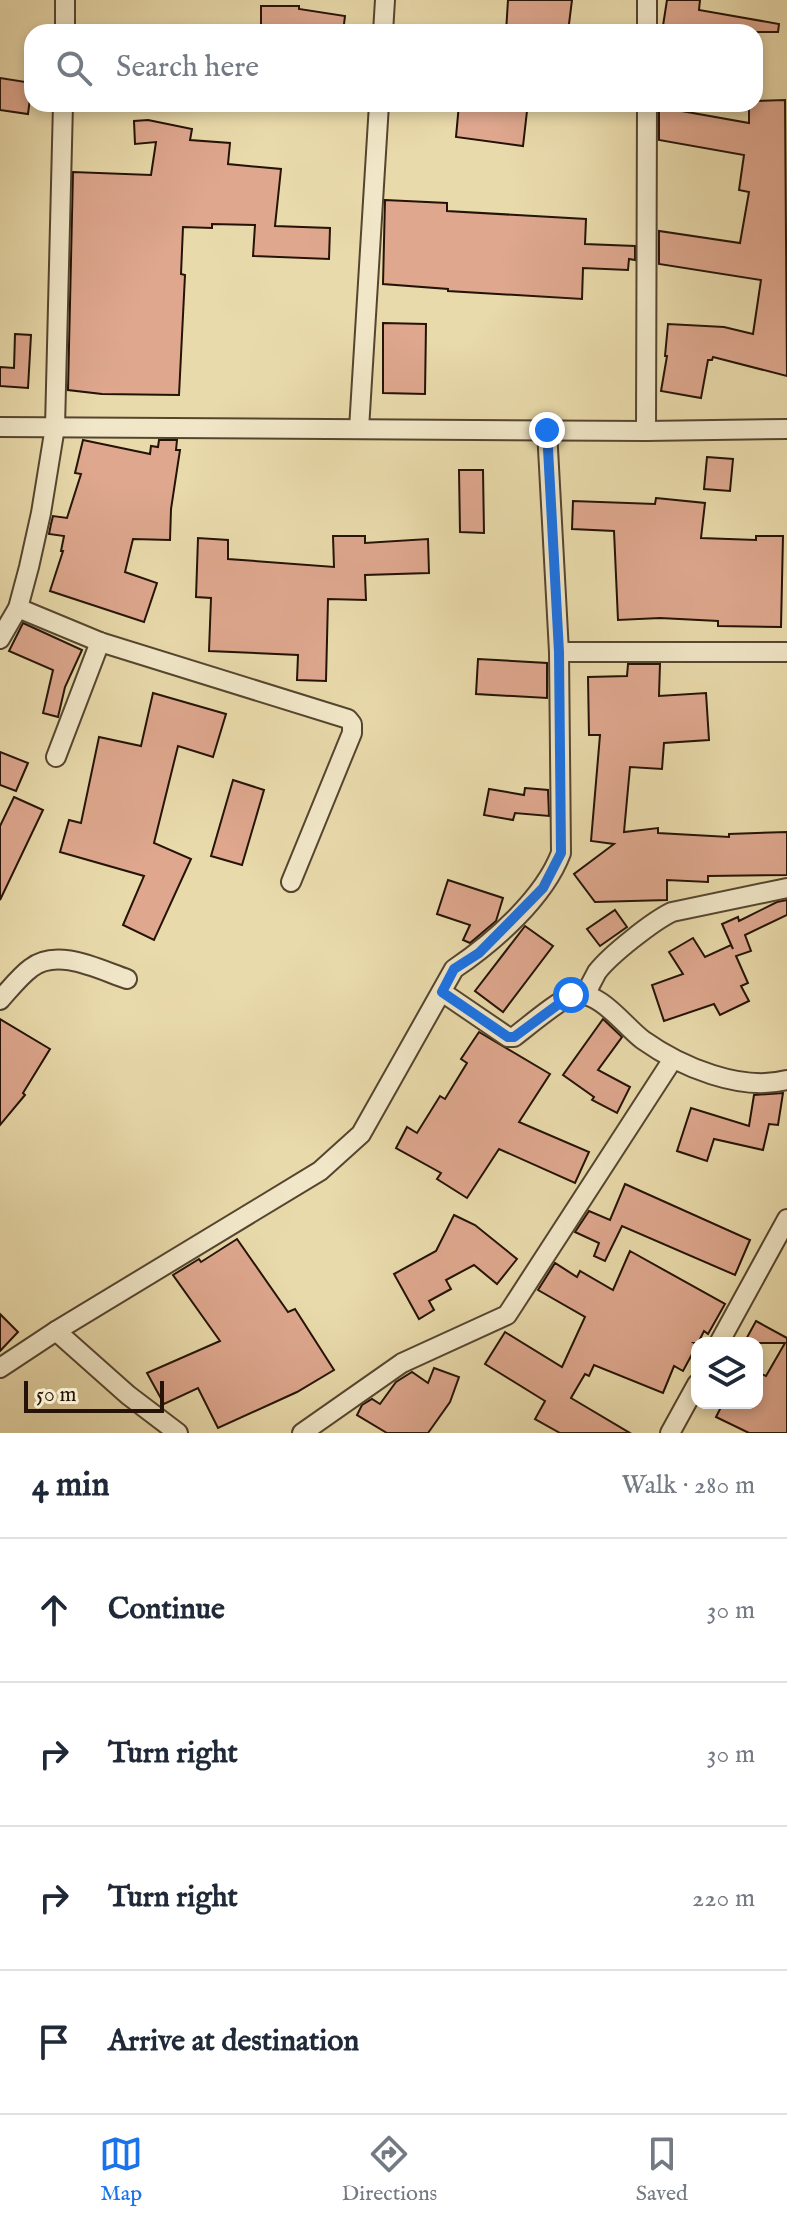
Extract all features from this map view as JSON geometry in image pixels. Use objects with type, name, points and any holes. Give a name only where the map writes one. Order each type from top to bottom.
[{"type":"street","points":[[65,0],[65,24]]},
{"type":"street","points":[[384,24],[385,0]]},
{"type":"street","points":[[647,0],[647,24]]},
{"type":"street","points":[[0,639],[18,608],[41,513],[55,427],[63,112]]},
{"type":"street","points":[[359,429],[379,112]]},
{"type":"street","points":[[646,431],[647,112]]},
{"type":"street","points":[[0,427],[787,429]]},
{"type":"street","points":[[0,1368],[320,1171],[361,1134],[454,969],[479,953],[543,888],[561,853],[559,652],[547,430]]},
{"type":"street","points":[[18,608],[100,642],[348,719],[352,724],[352,733],[291,882]]},
{"type":"street","points":[[56,757],[100,642]]},
{"type":"street","points":[[559,652],[787,652]]},
{"type":"street","points":[[586,995],[604,964],[660,917],[787,888]]},
{"type":"street","points":[[0,1000],[31,967],[47,959],[73,961],[127,979]]},
{"type":"street","points":[[442,992],[508,1037],[514,1037],[571,995],[586,995],[597,1000],[642,1039],[673,1059],[724,1077],[755,1083],[787,1080]]},
{"type":"street","points":[[302,1433],[402,1363],[507,1315],[673,1059]]},
{"type":"street","points":[[722,1337],[787,1219]]},
{"type":"street","points":[[56,1331],[128,1395],[178,1433]]},
{"type":"street","points":[[670,1433],[691,1395]]},
{"type":"building","points":[[508,0],[572,0],[569,24],[506,24]]},
{"type":"building","points":[[667,0],[700,0],[699,10],[779,24],[778,32],[763,32],[763,24],[663,24]]},
{"type":"building","points":[[261,6],[299,6],[299,9],[345,16],[344,24],[261,24]]},
{"type":"building","points":[[0,78],[24,82],[24,112],[28,114],[0,110]]},
{"type":"building","points":[[785,100],[787,376],[713,357],[708,360],[701,398],[661,391],[668,324],[724,327],[753,334],[761,280],[659,264],[659,231],[740,243],[749,192],[739,190],[744,155],[659,140],[659,112],[687,112],[749,123],[749,112],[763,112],[763,101]]},
{"type":"building","points":[[458,112],[527,112],[523,146],[456,137]]},
{"type":"building","points":[[148,120],[192,129],[190,140],[230,143],[228,164],[281,169],[275,226],[330,228],[329,259],[253,256],[255,225],[183,227],[181,274],[185,275],[179,395],[102,394],[68,390],[73,172],[151,175],[156,142],[135,144],[134,121]]},
{"type":"building","points":[[385,200],[447,203],[447,211],[586,219],[585,244],[635,246],[635,260],[629,259],[628,270],[583,268],[582,299],[383,284]]},
{"type":"building","points":[[383,323],[426,324],[425,394],[383,393]]},
{"type":"building","points":[[15,334],[31,335],[28,388],[0,386],[0,367],[14,368]]},
{"type":"building","points":[[83,440],[150,454],[151,446],[158,447],[159,440],[177,440],[176,450],[180,450],[171,509],[170,540],[133,539],[125,572],[157,583],[144,622],[50,591],[63,551],[64,536],[49,534],[51,524],[53,516],[67,518],[81,474],[75,473]]},
{"type":"building","points":[[707,457],[733,459],[730,491],[704,489]]},
{"type":"building","points":[[459,470],[483,470],[484,533],[460,532]]},
{"type":"building","points":[[656,498],[705,503],[701,538],[756,540],[756,536],[783,536],[781,627],[718,626],[718,621],[660,618],[618,620],[614,531],[572,529],[573,501],[655,504]]},
{"type":"building","points":[[333,536],[365,536],[365,543],[428,539],[429,573],[365,575],[366,600],[328,599],[326,681],[297,680],[298,655],[209,651],[211,598],[196,597],[198,538],[228,540],[228,559],[334,567]]},
{"type":"building","points":[[23,623],[82,650],[65,687],[58,717],[43,713],[53,670],[9,651]]},
{"type":"building","points":[[478,659],[547,663],[547,698],[476,694]]},
{"type":"building","points":[[628,664],[660,664],[659,696],[706,693],[709,740],[664,743],[662,769],[630,767],[624,832],[658,828],[658,833],[729,837],[729,834],[787,832],[787,875],[708,876],[708,882],[667,880],[667,900],[595,902],[574,874],[614,844],[591,841],[600,735],[589,735],[588,677],[627,676]]},
{"type":"building","points":[[153,693],[226,714],[213,757],[178,746],[154,843],[191,859],[154,940],[123,925],[144,876],[60,852],[69,820],[81,823],[99,737],[141,746]]},
{"type":"building","points":[[0,752],[28,763],[16,791],[0,785]]},
{"type":"building","points":[[233,780],[264,790],[242,865],[211,856]]},
{"type":"building","points":[[525,788],[548,790],[549,816],[515,813],[513,820],[484,815],[489,789],[524,795]]},
{"type":"building","points":[[14,797],[43,810],[0,900],[0,826]]},
{"type":"building","points":[[448,880],[503,898],[496,921],[470,943],[463,940],[470,925],[437,914]]},
{"type":"building","points":[[787,900],[787,915],[745,935],[751,951],[736,956],[748,983],[741,986],[749,1001],[720,1015],[714,1004],[664,1021],[652,985],[683,974],[669,952],[693,938],[705,957],[731,945],[733,949],[722,924],[738,917],[739,921]]},
{"type":"building","points":[[615,910],[627,927],[600,946],[587,929]]},
{"type":"building","points":[[525,926],[553,946],[503,1012],[475,991]]},
{"type":"building","points":[[0,1019],[50,1049],[23,1093],[25,1095],[0,1125]]},
{"type":"building","points":[[603,1019],[622,1037],[598,1070],[630,1087],[617,1113],[592,1100],[594,1097],[563,1075]]},
{"type":"building","points":[[479,1032],[550,1074],[519,1122],[589,1152],[575,1183],[499,1149],[467,1198],[437,1179],[441,1173],[396,1148],[407,1127],[417,1133],[440,1096],[445,1099],[467,1063],[461,1059]]},
{"type":"building","points":[[783,1093],[778,1125],[769,1124],[763,1150],[714,1139],[707,1161],[677,1151],[691,1108],[749,1126],[754,1095]]},
{"type":"building","points":[[625,1184],[750,1240],[735,1275],[622,1226],[605,1261],[594,1256],[599,1243],[575,1232],[589,1211],[610,1220]]},
{"type":"building","points":[[454,1215],[475,1225],[517,1259],[497,1284],[474,1265],[446,1280],[451,1289],[429,1301],[434,1310],[419,1319],[394,1274],[436,1251]]},
{"type":"building","points":[[237,1239],[288,1312],[295,1309],[334,1370],[297,1392],[218,1428],[198,1388],[164,1404],[147,1373],[220,1341],[173,1275]]},
{"type":"building","points":[[630,1251],[725,1304],[708,1334],[704,1331],[701,1337],[691,1337],[691,1356],[683,1371],[674,1366],[663,1393],[594,1365],[589,1376],[585,1374],[571,1398],[630,1433],[560,1433],[535,1419],[545,1401],[485,1364],[505,1332],[562,1367],[585,1317],[538,1290],[555,1263],[577,1277],[580,1271],[613,1290]]},
{"type":"building","points":[[0,1314],[18,1332],[0,1351]]},
{"type":"building","points":[[756,1321],[787,1338],[787,1433],[749,1433],[716,1417],[720,1409],[763,1409],[763,1375],[766,1376],[785,1343],[763,1343],[763,1337],[747,1337]]},
{"type":"building","points":[[434,1368],[459,1377],[450,1402],[428,1433],[387,1433],[357,1415],[362,1405],[372,1399],[380,1404],[396,1382],[412,1372],[428,1383]]},
{"type":"route","points":[[547,430],[559,652],[561,853],[543,888],[479,953],[454,969],[442,992],[508,1037],[514,1037],[571,995]]}]
